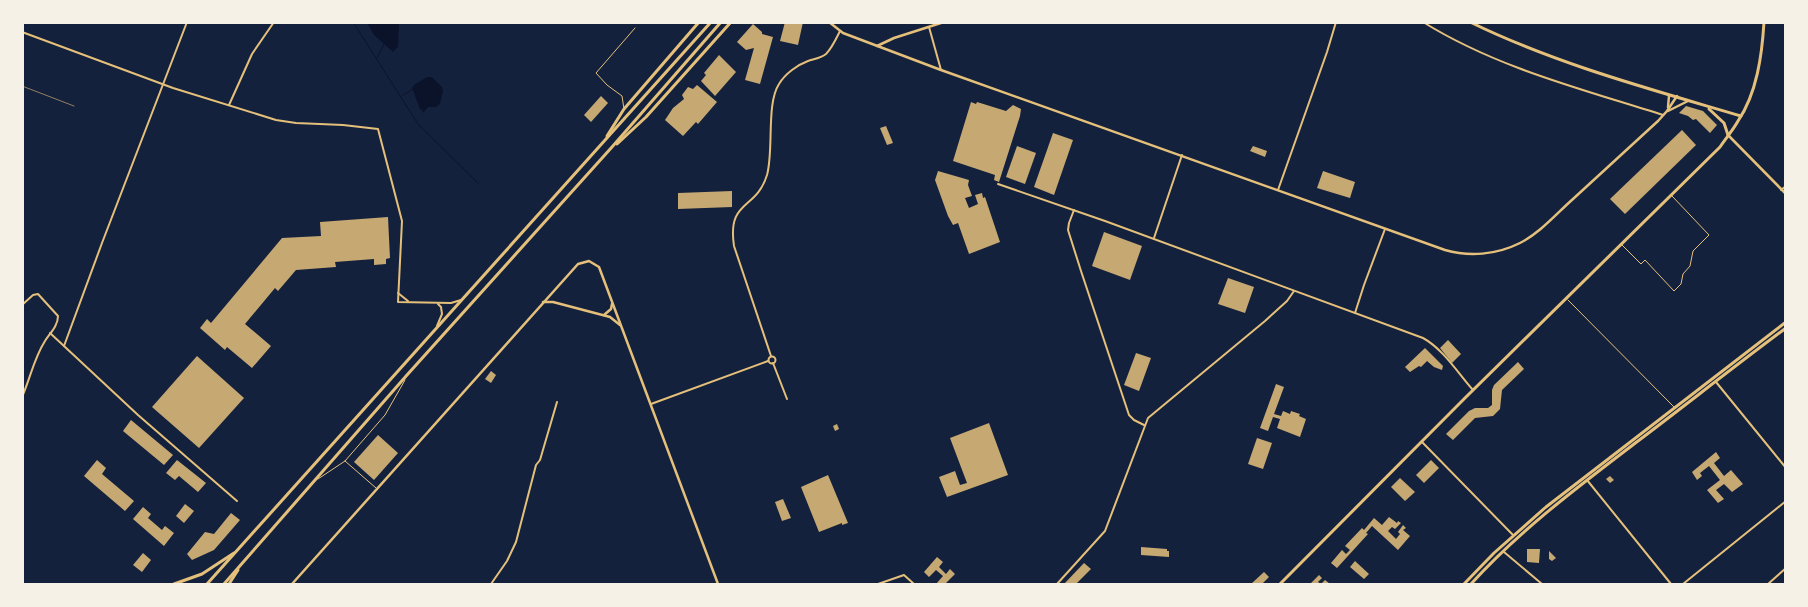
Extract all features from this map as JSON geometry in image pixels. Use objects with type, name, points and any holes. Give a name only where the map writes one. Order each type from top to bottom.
[{"type":"main road","points":[[603,143],[624,110],[699,22]]},
{"type":"main road","points":[[207,584],[711,22]]},
{"type":"main road","points":[[224,584],[721,22]]},
{"type":"main road","points":[[612,147],[646,117],[730,22]]},
{"type":"main road","points":[[1470,22],[1540,53],[1707,107],[1741,116]]},
{"type":"main road","points":[[1280,584],[1421,441],[1720,147],[1741,116],[1749,99],[1759,64],[1764,22]]},
{"type":"main road","points":[[1707,107],[1724,122],[1728,135]]},
{"type":"main road","points":[[1464,584],[1494,553],[1546,507],[1786,322]]},
{"type":"main road","points":[[1471,584],[1503,550],[1587,480],[1786,328]]},
{"type":"main road","points":[[174,584],[191,579],[214,567],[243,544]]},
{"type":"main road","points":[[229,584],[240,567]]},
{"type":"street","points":[[64,346],[188,22]]},
{"type":"street","points":[[228,105],[252,54],[274,22]]},
{"type":"street","points":[[829,22],[840,31],[940,70],[1445,250],[1466,254],[1487,253],[1526,240],[1664,116],[1676,96]]},
{"type":"street","points":[[877,46],[894,38],[944,22]]},
{"type":"street","points":[[1278,190],[1336,22]]},
{"type":"street","points":[[1423,22],[1478,51],[1528,72],[1664,116]]},
{"type":"street","points":[[929,27],[940,70]]},
{"type":"street","points":[[787,399],[773,363],[775,358],[771,356],[734,246],[732,231],[734,220],[740,208],[759,191],[766,177],[769,165],[773,101],[779,84],[792,70],[802,63],[825,54],[840,31]]},
{"type":"street","points":[[22,32],[164,85],[276,120],[296,124],[343,125],[378,129],[402,220],[398,302],[456,302],[464,297]]},
{"type":"street","points":[[1667,111],[1670,101],[1669,94]]},
{"type":"street","points":[[1667,111],[1689,100]]},
{"type":"street","points":[[1728,135],[1786,194]]},
{"type":"street","points":[[1154,239],[1182,155]]},
{"type":"street","points":[[998,184],[1154,239],[1428,341],[1473,390]]},
{"type":"street","points":[[1781,190],[1786,186]]},
{"type":"street","points":[[1074,210],[1068,230],[1081,272],[1129,415],[1144,425]]},
{"type":"street","points":[[1355,313],[1385,229]]},
{"type":"street","points":[[292,584],[543,302],[578,264],[589,261],[599,267],[718,584]]},
{"type":"street","points":[[1057,584],[1105,531],[1144,425],[1151,414],[1265,321],[1287,301],[1294,291]]},
{"type":"street","points":[[398,293],[403,299],[410,302]]},
{"type":"street","points":[[22,304],[33,294],[38,294],[58,316],[58,322],[43,343],[22,397]]},
{"type":"street","points":[[550,295],[550,299],[553,302]]},
{"type":"street","points":[[543,302],[553,302],[603,315],[614,319],[621,326]]},
{"type":"street","points":[[603,315],[611,309],[612,302]]},
{"type":"street","points":[[435,330],[442,314],[441,307],[436,303]]},
{"type":"street","points":[[50,333],[138,415],[237,501]]},
{"type":"street","points":[[768,361],[768,358],[771,356]]},
{"type":"street","points":[[650,404],[768,361],[773,363]]},
{"type":"street","points":[[1716,381],[1786,468]]},
{"type":"street","points":[[491,584],[516,542],[536,466],[540,460],[557,402]]},
{"type":"street","points":[[1421,441],[1514,535]]},
{"type":"street","points":[[1587,480],[1671,584]]},
{"type":"street","points":[[1684,584],[1786,502]]},
{"type":"street","points":[[1503,550],[1542,584]]},
{"type":"street","points":[[1768,584],[1786,568]]},
{"type":"street","points":[[878,584],[904,575],[914,584]]},
{"type":"lane","points":[[624,110],[622,96],[607,85],[596,72],[635,28]]},
{"type":"lane","points":[[1621,244],[1641,264],[1645,260],[1674,291],[1680,284],[1683,274],[1690,266],[1694,251],[1710,235],[1671,196]]},
{"type":"lane","points":[[1566,298],[1674,408]]},
{"type":"lane","points":[[316,480],[345,461],[385,415],[407,375]]},
{"type":"lane","points":[[345,461],[377,489]]},
{"type":"water","points":[[367,23],[399,23],[398,47],[393,52],[374,35]]},
{"type":"water","points":[[427,77],[432,77],[442,87],[443,91],[440,104],[436,107],[428,107],[423,113],[412,88]]},
{"type":"building","points":[[785,22],[803,22],[798,45],[780,41]]},
{"type":"building","points":[[753,24],[762,34],[773,37],[760,84],[745,80],[754,48],[746,50],[737,42]]},
{"type":"building","points":[[719,55],[736,72],[715,96],[701,81],[706,75],[704,73]]},
{"type":"building","points":[[697,85],[717,102],[698,124],[696,122],[683,136],[665,120],[673,108],[684,99],[682,95],[688,87],[693,89]]},
{"type":"building","points":[[601,96],[608,103],[591,122],[584,115]]},
{"type":"building","points":[[971,102],[1006,111],[1013,105],[1021,109],[999,182],[994,180],[995,175],[953,161]]},
{"type":"building","points":[[1686,106],[1703,111],[1717,125],[1710,133],[1696,119],[1693,120],[1679,113]]},
{"type":"building","points":[[886,126],[893,143],[887,145],[880,128]]},
{"type":"building","points":[[1682,130],[1696,145],[1625,214],[1610,199]]},
{"type":"building","points":[[1053,133],[1073,140],[1054,195],[1034,187]]},
{"type":"building","points":[[1017,146],[1036,153],[1025,184],[1006,177]]},
{"type":"building","points":[[1253,146],[1267,151],[1265,157],[1250,151]]},
{"type":"building","points":[[938,171],[969,180],[968,185],[972,196],[965,198],[969,208],[978,204],[975,195],[982,193],[1000,242],[969,254],[958,223],[953,225],[948,216],[935,180]]},
{"type":"building","points":[[1323,171],[1355,182],[1350,198],[1317,188]]},
{"type":"building","points":[[732,191],[732,207],[678,209],[678,193]]},
{"type":"building","points":[[388,217],[390,258],[386,259],[386,264],[374,265],[374,259],[335,262],[336,267],[296,270],[278,291],[275,288],[245,324],[271,346],[252,368],[227,347],[225,350],[200,328],[207,319],[211,323],[282,238],[321,236],[320,222]]},
{"type":"building","points":[[1104,232],[1142,246],[1130,280],[1092,266]]},
{"type":"building","points":[[1228,278],[1254,287],[1245,313],[1218,304]]},
{"type":"building","points":[[1448,340],[1461,354],[1452,363],[1440,348]]},
{"type":"building","points":[[1425,348],[1443,366],[1442,370],[1434,367],[1427,361],[1421,367],[1419,366],[1410,372],[1405,367]]},
{"type":"building","points":[[1136,353],[1151,358],[1139,391],[1124,385]]},
{"type":"building","points":[[197,356],[244,398],[199,448],[152,407]]},
{"type":"building","points":[[1518,362],[1524,369],[1502,390],[1500,409],[1493,416],[1475,418],[1453,440],[1446,434],[1469,411],[1475,408],[1488,408],[1492,405],[1494,385]]},
{"type":"building","points":[[491,371],[496,375],[491,383],[485,379]]},
{"type":"building","points":[[1276,384],[1284,387],[1274,414],[1281,416],[1283,411],[1290,414],[1291,411],[1300,414],[1299,416],[1306,419],[1300,437],[1277,428],[1280,419],[1273,417],[1268,431],[1260,428]]},
{"type":"building","points":[[131,420],[173,455],[164,465],[123,431]]},
{"type":"building","points":[[989,423],[1008,475],[947,497],[939,477],[955,471],[960,485],[967,483],[950,438]]},
{"type":"building","points":[[837,424],[839,429],[835,431],[833,426]]},
{"type":"building","points":[[378,435],[398,453],[374,480],[354,462]]},
{"type":"building","points":[[1257,438],[1272,443],[1263,469],[1248,464]]},
{"type":"building","points":[[1716,452],[1720,458],[1714,463],[1724,476],[1731,470],[1743,484],[1732,492],[1724,484],[1716,490],[1724,499],[1718,503],[1707,490],[1720,480],[1709,466],[1700,473],[1702,476],[1697,480],[1692,472]]},
{"type":"building","points":[[97,460],[106,468],[102,474],[134,501],[125,511],[84,476]]},
{"type":"building","points":[[177,460],[206,483],[198,492],[179,476],[175,480],[166,473]]},
{"type":"building","points":[[1431,460],[1439,468],[1424,483],[1416,475]]},
{"type":"building","points":[[828,475],[848,523],[842,525],[842,523],[819,532],[801,487]]},
{"type":"building","points":[[1610,476],[1614,480],[1610,483],[1606,479]]},
{"type":"building","points":[[1400,478],[1415,492],[1405,501],[1391,487]]},
{"type":"building","points":[[783,499],[791,518],[782,521],[775,502]]},
{"type":"building","points":[[185,504],[194,511],[184,523],[176,516]]},
{"type":"building","points":[[143,507],[151,514],[148,518],[162,530],[165,526],[174,533],[164,546],[133,519]]},
{"type":"building","points":[[231,513],[240,520],[214,550],[192,560],[187,554],[205,532],[214,534]]},
{"type":"building","points":[[1389,517],[1397,523],[1398,521],[1401,523],[1395,529],[1392,527],[1388,531],[1396,539],[1403,525],[1406,528],[1403,530],[1410,536],[1398,550],[1372,526],[1366,533],[1368,534],[1337,568],[1331,563],[1342,550],[1346,554],[1350,550],[1345,546],[1362,528],[1364,530],[1374,518],[1382,525]]},
{"type":"building","points":[[1141,547],[1167,549],[1169,557],[1141,555]]},
{"type":"building","points":[[1527,549],[1540,549],[1539,563],[1527,562]]},
{"type":"building","points":[[1549,551],[1556,558],[1552,561],[1549,559]]},
{"type":"building","points":[[143,553],[151,560],[142,572],[133,565]]},
{"type":"building","points":[[937,557],[943,562],[939,567],[946,574],[950,569],[955,574],[945,584],[936,584],[943,576],[936,570],[929,577],[924,572]]},
{"type":"building","points":[[1355,561],[1369,574],[1364,579],[1350,567]]},
{"type":"building","points":[[1084,563],[1091,569],[1076,584],[1064,584]]},
{"type":"building","points":[[1264,572],[1269,577],[1262,584],[1251,584]]},
{"type":"building","points":[[1319,575],[1322,578],[1318,582],[1321,584],[1310,584]]},
{"type":"building","points":[[1325,580],[1330,584],[1321,584]]},
{"type":"waterway","points":[[353,22],[418,124],[479,184]]},
{"type":"waterway","points":[[377,58],[384,44]]},
{"type":"waterway","points":[[402,96],[413,89]]},
{"type":"railway","points":[[22,86],[74,106]]}]
